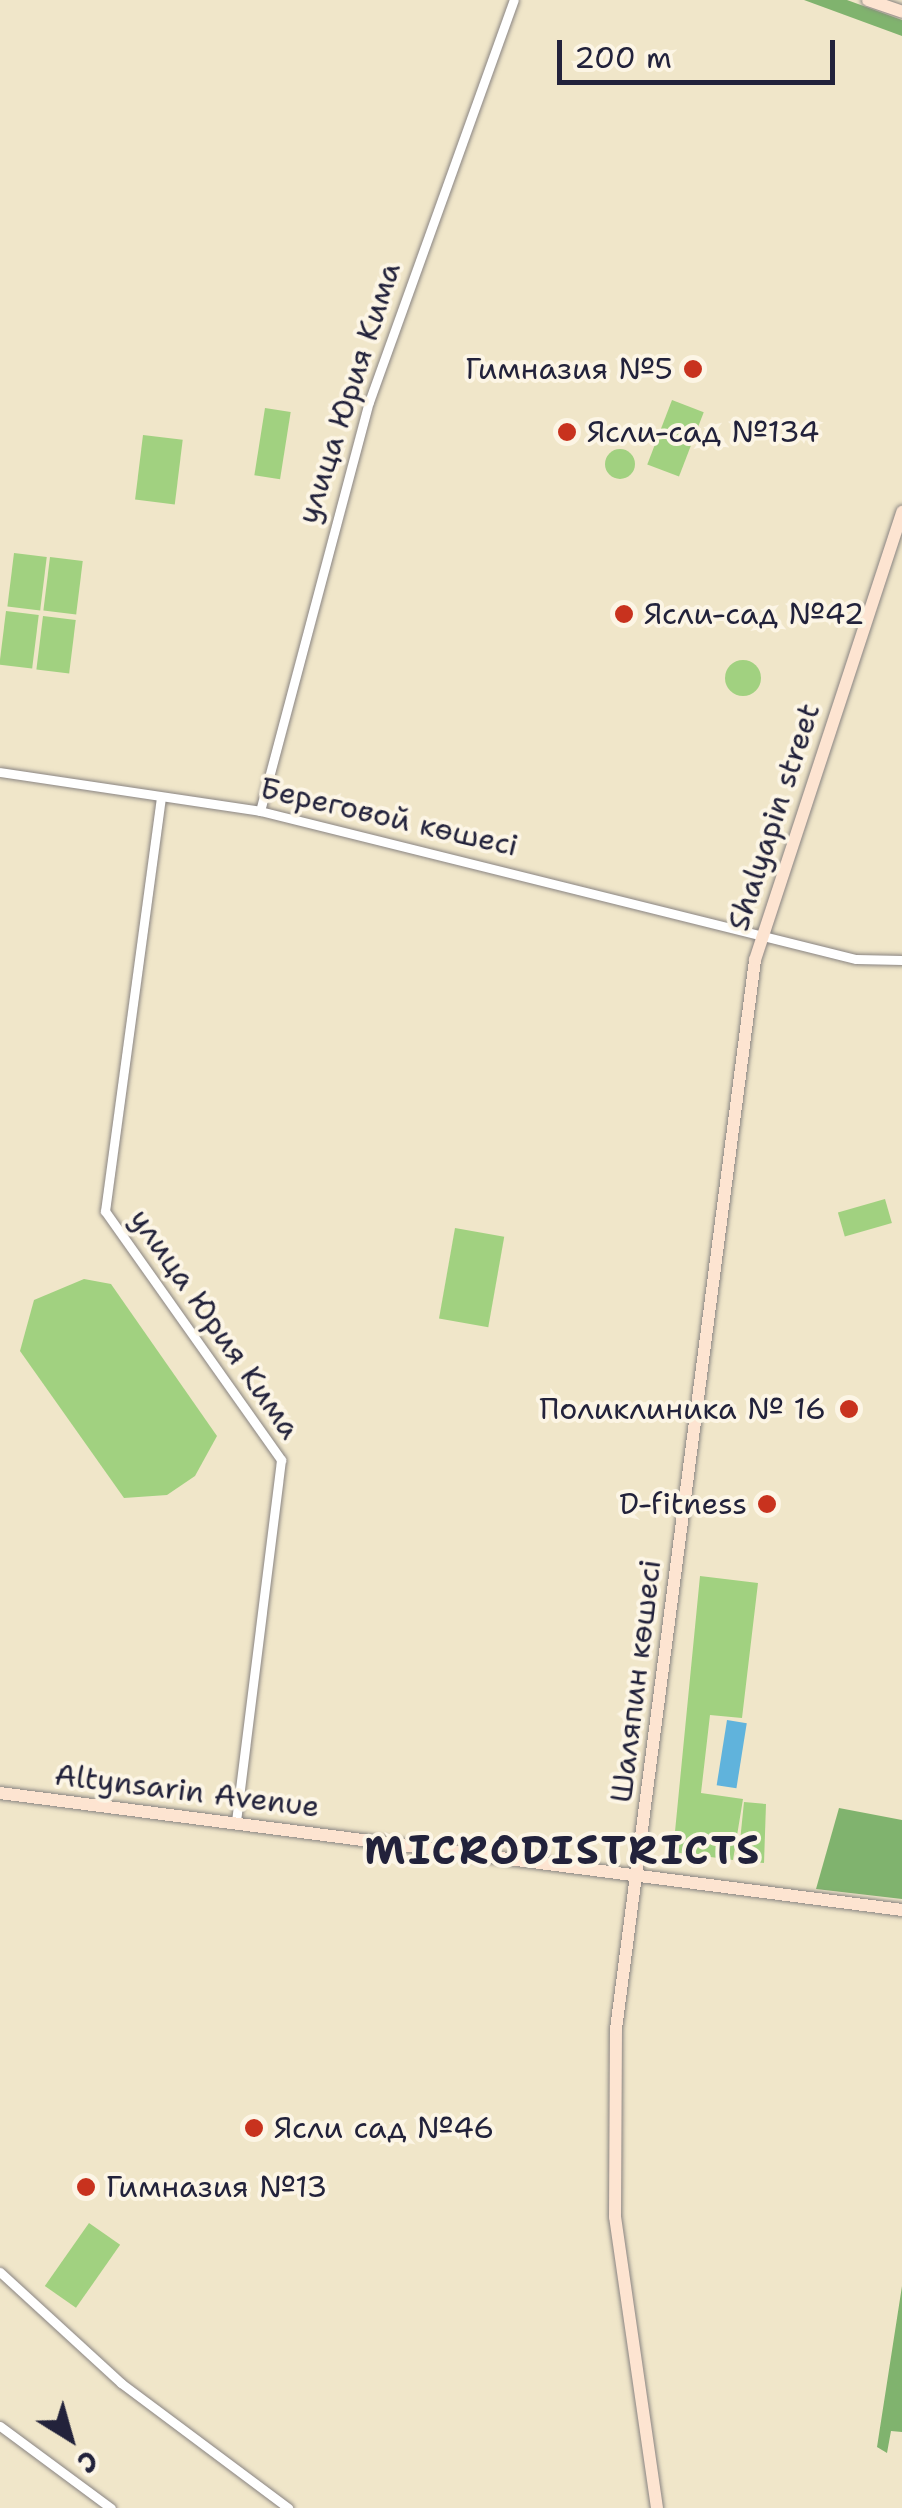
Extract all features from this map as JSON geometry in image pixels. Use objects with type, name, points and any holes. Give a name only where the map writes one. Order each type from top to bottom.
[{"type":"main road","points":[[868,0],[902,12]]},
{"type":"main road","name":"Shalyapin street","points":[[637,1876],[763,930],[902,512]]},
{"type":"main road","name":"Altynsarin Avenue","points":[[0,1793],[902,1910]]},
{"type":"main road","points":[[637,1876],[610,2140],[657,2508]]},
{"type":"street","name":"улица Юрия Кима","points":[[260,811],[365,413],[514,0]]},
{"type":"street","name":"Береговой көшесі","points":[[0,772],[260,811],[763,930],[856,959],[902,960]]},
{"type":"street","name":"улица Юрия Кима","points":[[161,797],[105,1212],[281,1460],[236,1822]]},
{"type":"street","points":[[0,2272],[121,2382],[288,2508]]},
{"type":"street","points":[[0,2426],[111,2508]]},
{"type":"green space","points":[[804,0],[847,0],[902,20],[902,36]]},
{"type":"green space","points":[[672,400],[704,412],[679,477],[647,464]]},
{"type":"green space","points":[[265,408],[291,412],[280,479],[254,475]]},
{"type":"green space","points":[[143,435],[183,440],[175,504],[135,500]]},
{"type":"green space","points":[[620,449],[634,458],[635,464],[626,478],[620,479],[606,470],[605,464],[614,450]]},
{"type":"green space","points":[[14,553],[47,557],[40,611],[7,607]]},
{"type":"green space","points":[[50,557],[83,561],[76,615],[43,611]]},
{"type":"green space","points":[[6,611],[39,615],[32,669],[0,665]]},
{"type":"green space","points":[[43,616],[76,620],[69,674],[36,670]]},
{"type":"green space","points":[[743,660],[756,665],[761,678],[756,691],[743,696],[730,691],[725,678],[730,665]]},
{"type":"green space","points":[[885,1199],[892,1223],[845,1237],[838,1213]]},
{"type":"green space","points":[[455,1228],[504,1237],[488,1327],[439,1319]]},
{"type":"green space","points":[[84,1279],[111,1284],[217,1436],[195,1476],[167,1495],[124,1498],[20,1351],[34,1300]]},
{"type":"green space","points":[[700,1576],[758,1583],[742,1718],[710,1715],[701,1793],[743,1799],[733,1860],[673,1852]]},
{"type":"green space","points":[[744,1802],[766,1804],[764,1863],[738,1861]]},
{"type":"green space","points":[[839,1808],[902,1820],[902,1899],[816,1889]]},
{"type":"green space","points":[[89,2223],[120,2245],[76,2308],[45,2286]]},
{"type":"green space","points":[[902,2286],[902,2432],[891,2431],[887,2453],[877,2447]]},
{"type":"water","points":[[727,1720],[747,1723],[736,1788],[717,1785]]},
{"type":"place","name":"Гимназия №5","points":[[693,369]]},
{"type":"place","name":"Ясли-сад №134","points":[[567,432]]},
{"type":"place","name":"Ясли-сад №42","points":[[624,614]]},
{"type":"place","name":"Поликлиника № 16","points":[[849,1409]]},
{"type":"place","name":"D-fitness","points":[[767,1504]]},
{"type":"place","name":"Ясли сад №46","points":[[254,2128]]},
{"type":"place","name":"Гимназия №13","points":[[86,2187]]},
{"type":"district","name":"MICRODISTRICTS","points":[[563,1850]]}]
